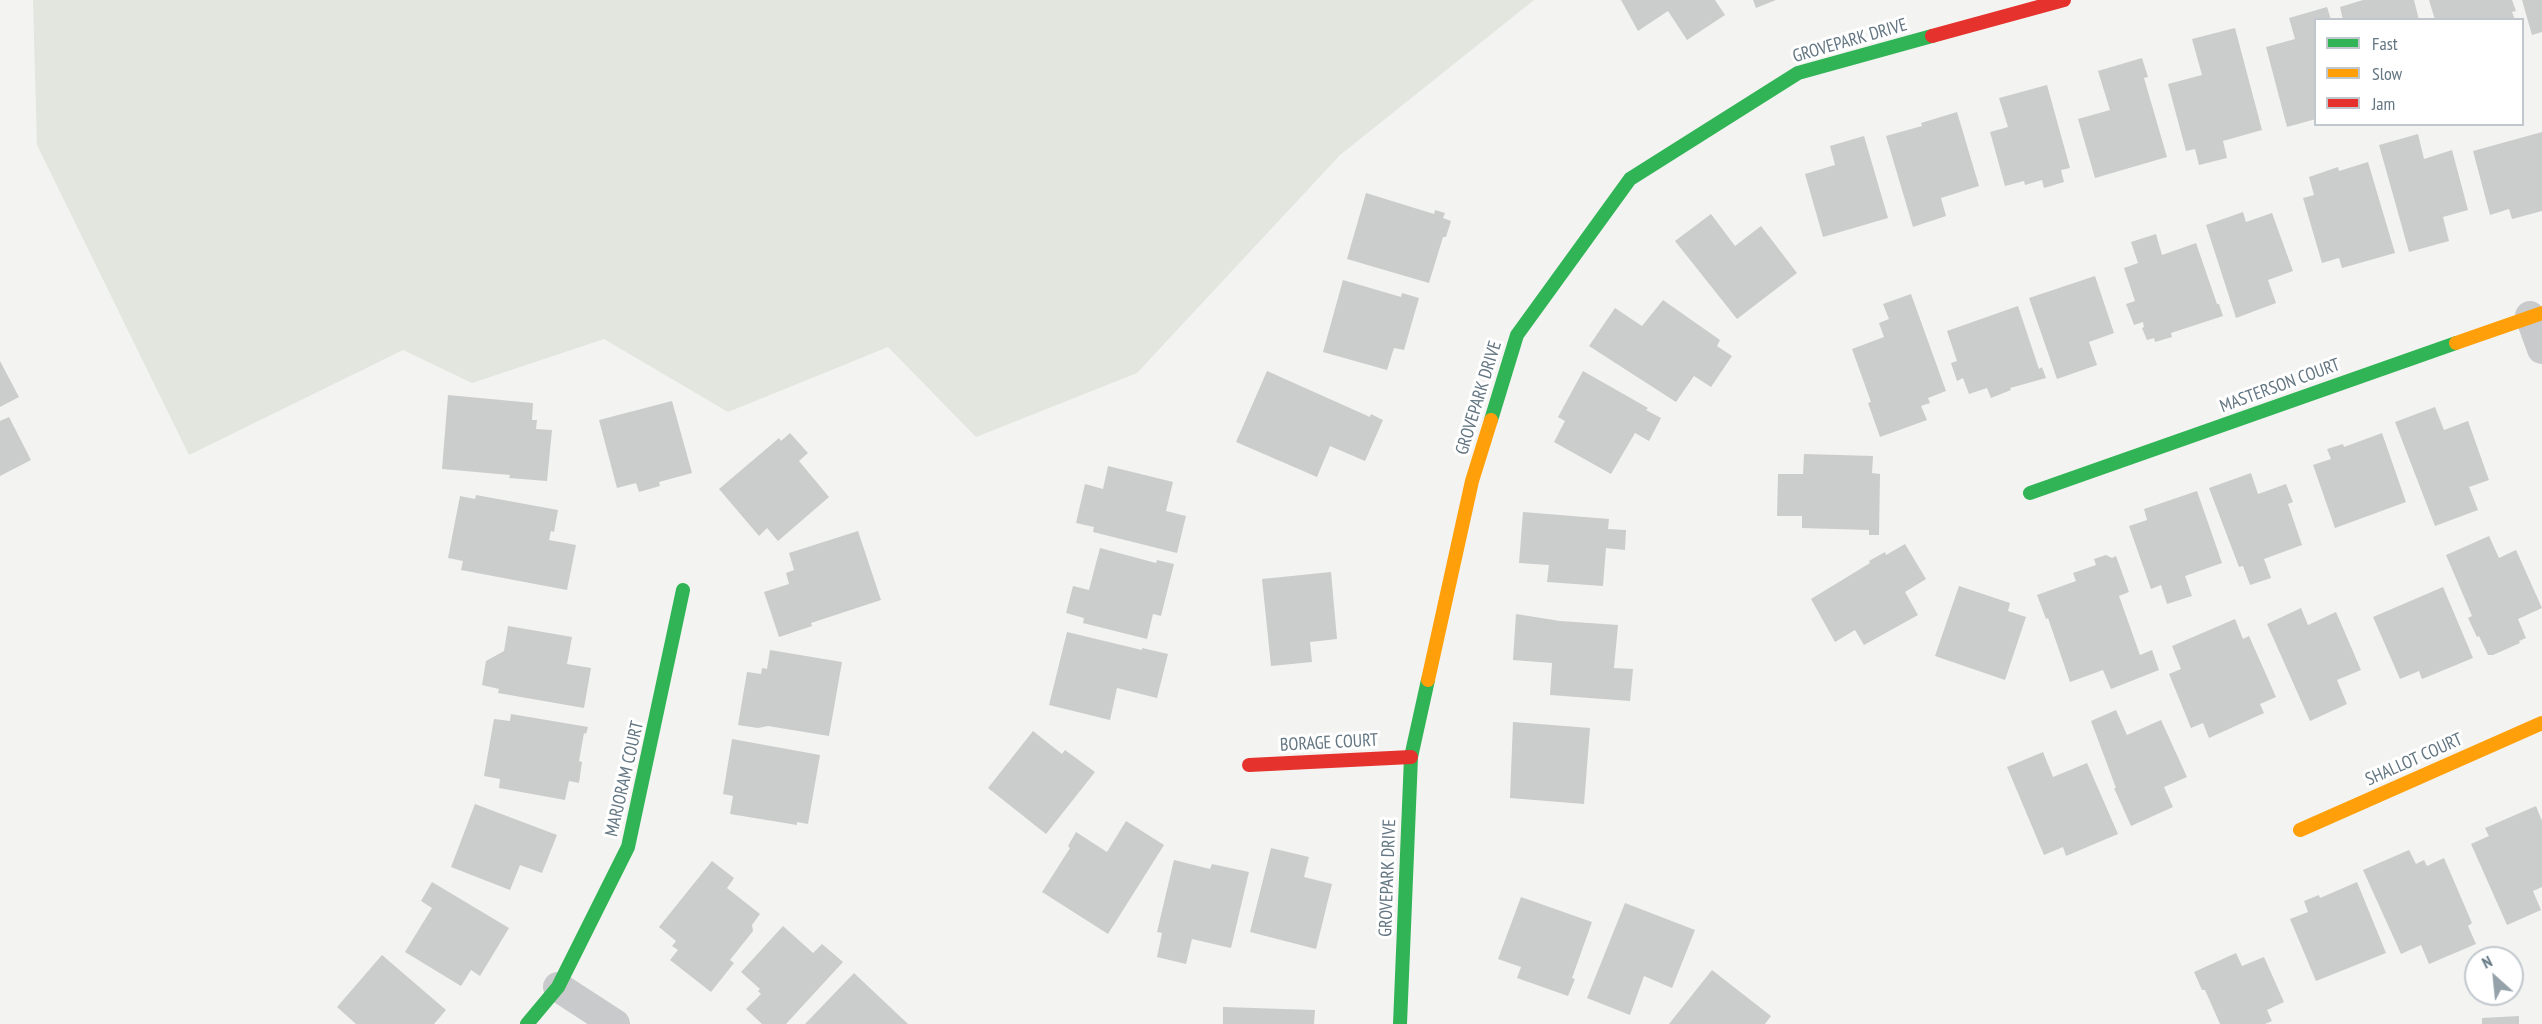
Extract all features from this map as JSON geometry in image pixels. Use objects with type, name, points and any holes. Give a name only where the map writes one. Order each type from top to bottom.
[{"type":"street","name":"GROVEPARK DRIVE","points":[[1400,1024],[1411,757],[1472,481],[1517,335],[1630,179],[1798,73],[2064,0]]},
{"type":"street","points":[[2536,314],[2542,349]]},
{"type":"street","name":"MASTERSON COURT","points":[[2030,493],[2536,314]]},
{"type":"street","name":"MARJORAM COURT","points":[[527,1024],[558,987],[628,847],[683,590]]},
{"type":"street","name":"SHALLOT COURT","points":[[2300,830],[2542,723]]},
{"type":"street","name":"BORAGE COURT","points":[[1249,765],[1411,757]]},
{"type":"street","points":[[558,987],[615,1024]]},
{"type":"shaded area","points":[[33,0],[1534,0],[1340,155],[1137,373],[976,437],[888,347],[728,412],[604,339],[472,383],[403,350],[189,455],[37,145]]},
{"type":"building","points":[[1621,0],[1715,0],[1725,15],[1687,40],[1668,11],[1638,31]]},
{"type":"building","points":[[1753,0],[1776,0],[1756,8]]},
{"type":"building","points":[[2363,0],[2414,0],[2418,18],[2343,18],[2340,7]]},
{"type":"building","points":[[2429,0],[2512,0],[2516,11],[2512,12],[2514,18],[2434,18]]},
{"type":"building","points":[[2522,0],[2542,0],[2542,32],[2532,35]]},
{"type":"building","points":[[2327,7],[2330,18],[2314,18],[2314,120],[2287,127],[2266,47],[2295,39],[2289,18]]},
{"type":"building","points":[[2235,28],[2262,130],[2223,141],[2227,158],[2199,165],[2195,149],[2186,151],[2168,84],[2202,75],[2192,39]]},
{"type":"building","points":[[2142,58],[2148,77],[2144,78],[2167,157],[2095,178],[2078,119],[2110,110],[2098,71]]},
{"type":"building","points":[[2047,85],[2070,168],[2061,170],[2064,182],[2044,188],[2042,180],[2025,185],[2024,181],[2005,186],[1990,132],[2008,127],[1999,98]]},
{"type":"building","points":[[1957,112],[1979,186],[1941,198],[1946,216],[1913,227],[1886,136],[1922,126],[1921,123]]},
{"type":"building","points":[[2542,132],[2542,211],[2512,219],[2509,209],[2490,215],[2473,151]]},
{"type":"building","points":[[2418,134],[2424,159],[2452,150],[2468,210],[2443,217],[2449,241],[2409,252],[2379,145]]},
{"type":"building","points":[[1864,136],[1888,218],[1823,237],[1805,174],[1835,165],[1830,146]]},
{"type":"building","points":[[2368,162],[2395,253],[2342,268],[2339,258],[2322,263],[2303,198],[2314,195],[2309,177],[2338,167],[2339,171]]},
{"type":"building","points":[[1366,193],[1434,214],[1435,210],[1445,213],[1443,218],[1451,221],[1446,237],[1443,237],[1429,283],[1347,259]]},
{"type":"building","points":[[2243,212],[2246,222],[2272,213],[2293,271],[2268,280],[2276,303],[2236,318],[2206,225]]},
{"type":"building","points":[[1711,214],[1735,246],[1761,226],[1797,273],[1737,319],[1675,241]]},
{"type":"building","points":[[2156,234],[2162,255],[2196,243],[2223,316],[2171,333],[2172,337],[2155,342],[2154,338],[2147,340],[2142,328],[2144,327],[2143,322],[2134,325],[2126,304],[2135,301],[2124,268],[2138,263],[2131,242]]},
{"type":"building","points":[[2095,276],[2114,333],[2089,342],[2097,365],[2057,379],[2029,298]]},
{"type":"building","points":[[1343,280],[1401,297],[1402,293],[1419,298],[1404,350],[1394,348],[1387,370],[1323,352]]},
{"type":"building","points":[[1911,294],[1946,391],[1928,398],[1930,403],[1921,406],[1927,420],[1880,437],[1868,403],[1871,402],[1852,349],[1884,337],[1879,323],[1889,319],[1883,304]]},
{"type":"building","points":[[1663,300],[1720,340],[1717,346],[1732,356],[1711,387],[1694,376],[1676,402],[1589,346],[1615,308],[1642,326]]},
{"type":"building","points":[[2018,306],[2039,369],[2042,367],[2046,378],[2010,388],[2011,390],[1991,398],[1987,388],[1969,394],[1963,378],[1957,381],[1951,363],[1957,361],[1947,331]]},
{"type":"building","points":[[0,361],[19,397],[0,407]]},
{"type":"building","points":[[1267,371],[1370,417],[1371,414],[1383,420],[1365,461],[1330,446],[1317,477],[1236,442]]},
{"type":"building","points":[[1583,371],[1648,408],[1646,410],[1661,418],[1649,441],[1635,433],[1611,474],[1554,442],[1565,421],[1558,417]]},
{"type":"building","points":[[448,395],[533,403],[532,420],[537,420],[536,429],[552,430],[547,481],[442,469]]},
{"type":"building","points":[[672,401],[692,473],[659,482],[660,486],[639,492],[636,483],[617,488],[599,420]]},
{"type":"building","points":[[2435,407],[2444,430],[2468,421],[2489,480],[2469,487],[2478,510],[2435,526],[2395,422]]},
{"type":"building","points":[[9,417],[31,460],[0,476],[0,421]]},
{"type":"building","points":[[790,433],[808,453],[799,461],[829,497],[778,541],[767,528],[759,536],[719,489],[779,438],[781,441]]},
{"type":"building","points":[[2382,433],[2406,502],[2335,528],[2313,465],[2331,459],[2327,449],[2343,444],[2344,447]]},
{"type":"building","points":[[1804,454],[1873,456],[1872,473],[1880,474],[1879,535],[1869,535],[1869,530],[1802,528],[1802,516],[1777,516],[1778,474],[1803,474]]},
{"type":"building","points":[[1108,466],[1173,482],[1166,511],[1186,516],[1177,553],[1093,532],[1094,527],[1076,523],[1085,484],[1103,489]]},
{"type":"building","points":[[2251,473],[2258,494],[2286,484],[2293,502],[2288,504],[2302,545],[2264,559],[2271,578],[2250,585],[2243,566],[2239,567],[2209,488]]},
{"type":"building","points":[[2197,491],[2222,563],[2185,576],[2192,596],[2167,604],[2161,585],[2151,589],[2129,526],[2147,520],[2144,509]]},
{"type":"building","points":[[476,495],[558,510],[554,532],[551,531],[549,540],[576,545],[567,590],[461,570],[463,561],[448,558],[460,496],[475,499]]},
{"type":"building","points":[[1523,512],[1609,519],[1608,529],[1626,530],[1625,550],[1606,548],[1603,586],[1547,582],[1549,565],[1519,563]]},
{"type":"building","points":[[858,531],[881,600],[811,623],[812,626],[779,637],[764,592],[789,584],[786,573],[794,570],[789,553]]},
{"type":"building","points":[[2489,536],[2499,558],[2516,550],[2542,608],[2518,619],[2526,638],[2493,655],[2488,655],[2468,618],[2472,616],[2446,555]]},
{"type":"building","points":[[1905,544],[1926,579],[1905,592],[1918,615],[1864,645],[1855,630],[1835,642],[1811,599],[1870,563],[1869,561],[1885,552],[1886,555]]},
{"type":"building","points":[[1100,548],[1156,563],[1157,560],[1174,564],[1161,616],[1153,614],[1147,639],[1083,623],[1084,618],[1066,613],[1073,586],[1089,590]]},
{"type":"building","points":[[2106,555],[2112,558],[2116,556],[2129,592],[2119,596],[2140,655],[2152,650],[2159,670],[2111,689],[2103,670],[2070,682],[2048,618],[2046,619],[2037,595],[2076,581],[2073,573],[2096,565],[2094,559]]},
{"type":"building","points":[[1331,572],[1337,639],[1310,642],[1312,662],[1271,666],[1262,579]]},
{"type":"building","points":[[1959,586],[2010,603],[2008,611],[2026,617],[2005,680],[1935,656]]},
{"type":"building","points":[[2443,587],[2473,658],[2422,679],[2419,671],[2400,679],[2373,617]]},
{"type":"building","points":[[2301,608],[2308,625],[2336,612],[2361,670],[2337,680],[2347,704],[2310,721],[2267,624]]},
{"type":"building","points":[[1516,614],[1560,621],[1618,625],[1614,668],[1633,669],[1630,701],[1550,695],[1552,663],[1513,660]]},
{"type":"building","points":[[2235,619],[2243,639],[2249,636],[2276,697],[2260,704],[2264,713],[2209,738],[2203,723],[2191,728],[2169,674],[2181,669],[2172,646]]},
{"type":"building","points":[[508,626],[572,637],[567,664],[591,668],[584,708],[498,693],[499,689],[482,685],[486,661],[504,651]]},
{"type":"building","points":[[1067,632],[1168,654],[1157,698],[1117,688],[1110,720],[1049,705]]},
{"type":"building","points":[[770,650],[842,662],[829,736],[768,726],[758,728],[738,725],[747,672],[761,674],[762,668],[767,669]]},
{"type":"building","points":[[2116,710],[2127,735],[2161,720],[2187,777],[2164,787],[2173,807],[2131,826],[2114,788],[2116,788],[2091,721]]},
{"type":"building","points":[[511,714],[588,727],[586,734],[584,733],[579,761],[582,762],[579,783],[569,781],[565,800],[499,788],[500,779],[484,776],[494,719],[510,721]]},
{"type":"building","points":[[1513,722],[1590,728],[1584,804],[1510,798]]},
{"type":"building","points":[[1033,731],[1062,754],[1065,750],[1095,772],[1046,834],[988,788]]},
{"type":"building","points":[[732,739],[820,755],[808,824],[797,822],[797,825],[730,814],[733,796],[723,794]]},
{"type":"building","points":[[2043,752],[2053,777],[2087,763],[2118,834],[2066,856],[2063,847],[2044,855],[2007,767]]},
{"type":"building","points":[[475,804],[557,835],[542,873],[520,865],[510,890],[451,867]]},
{"type":"building","points":[[2536,806],[2542,821],[2542,887],[2533,891],[2541,910],[2507,925],[2471,844],[2489,836],[2485,828]]},
{"type":"building","points":[[1126,821],[1164,845],[1108,934],[1042,892],[1070,848],[1068,846],[1076,832],[1107,852]]},
{"type":"building","points":[[1271,848],[1309,857],[1304,877],[1332,884],[1316,949],[1250,932]]},
{"type":"building","points":[[2409,850],[2416,864],[2424,860],[2427,866],[2444,858],[2472,923],[2468,926],[2476,944],[2464,946],[2464,949],[2429,964],[2421,945],[2401,954],[2363,870]]},
{"type":"building","points":[[1174,860],[1210,869],[1212,864],[1249,872],[1231,948],[1192,939],[1186,964],[1157,957],[1162,933],[1157,932]]},
{"type":"building","points":[[712,861],[734,878],[727,888],[760,914],[752,925],[753,931],[730,960],[734,963],[711,992],[670,960],[678,950],[672,946],[676,941],[659,927]]},
{"type":"building","points":[[432,882],[509,928],[480,976],[471,970],[461,986],[405,952],[432,908],[421,901]]},
{"type":"building","points":[[2357,882],[2386,953],[2316,981],[2290,919],[2308,912],[2304,901],[2319,895],[2320,898]]},
{"type":"building","points":[[1521,897],[1592,922],[1568,996],[1517,978],[1521,967],[1498,959]]},
{"type":"building","points":[[1625,903],[1695,930],[1672,988],[1644,976],[1630,1015],[1587,998]]},
{"type":"building","points":[[783,926],[813,953],[822,944],[843,962],[786,1024],[762,1024],[746,1009],[761,994],[758,991],[760,989],[741,972]]},
{"type":"building","points":[[2236,953],[2242,966],[2264,957],[2284,1002],[2267,1010],[2272,1021],[2265,1024],[2220,1024],[2205,990],[2202,990],[2194,972]]},
{"type":"building","points":[[382,955],[446,1010],[434,1024],[356,1024],[337,1007]]},
{"type":"building","points":[[1712,970],[1771,1016],[1765,1024],[1669,1024]]},
{"type":"building","points":[[854,973],[908,1024],[805,1024]]},
{"type":"building","points":[[1223,1007],[1315,1010],[1314,1024],[1223,1024]]},
{"type":"building","points":[[2519,1016],[2519,1024],[2482,1024],[2482,1018]]},
{"type":"traffic: fast","points":[[1491,420],[1517,335],[1630,179],[1798,73],[1932,36]]},
{"type":"traffic: fast","points":[[2030,493],[2456,343]]},
{"type":"traffic: fast","points":[[527,1024],[558,987],[628,847],[683,590]]},
{"type":"traffic: fast","points":[[1400,1024],[1411,757],[1428,680]]},
{"type":"traffic: slow","points":[[2456,343],[2542,313]]},
{"type":"traffic: slow","points":[[1428,680],[1472,481],[1491,420]]},
{"type":"traffic: slow","points":[[2300,830],[2542,723]]},
{"type":"traffic: jam","points":[[1932,36],[2064,0]]},
{"type":"traffic: jam","points":[[1249,765],[1411,757]]}]
